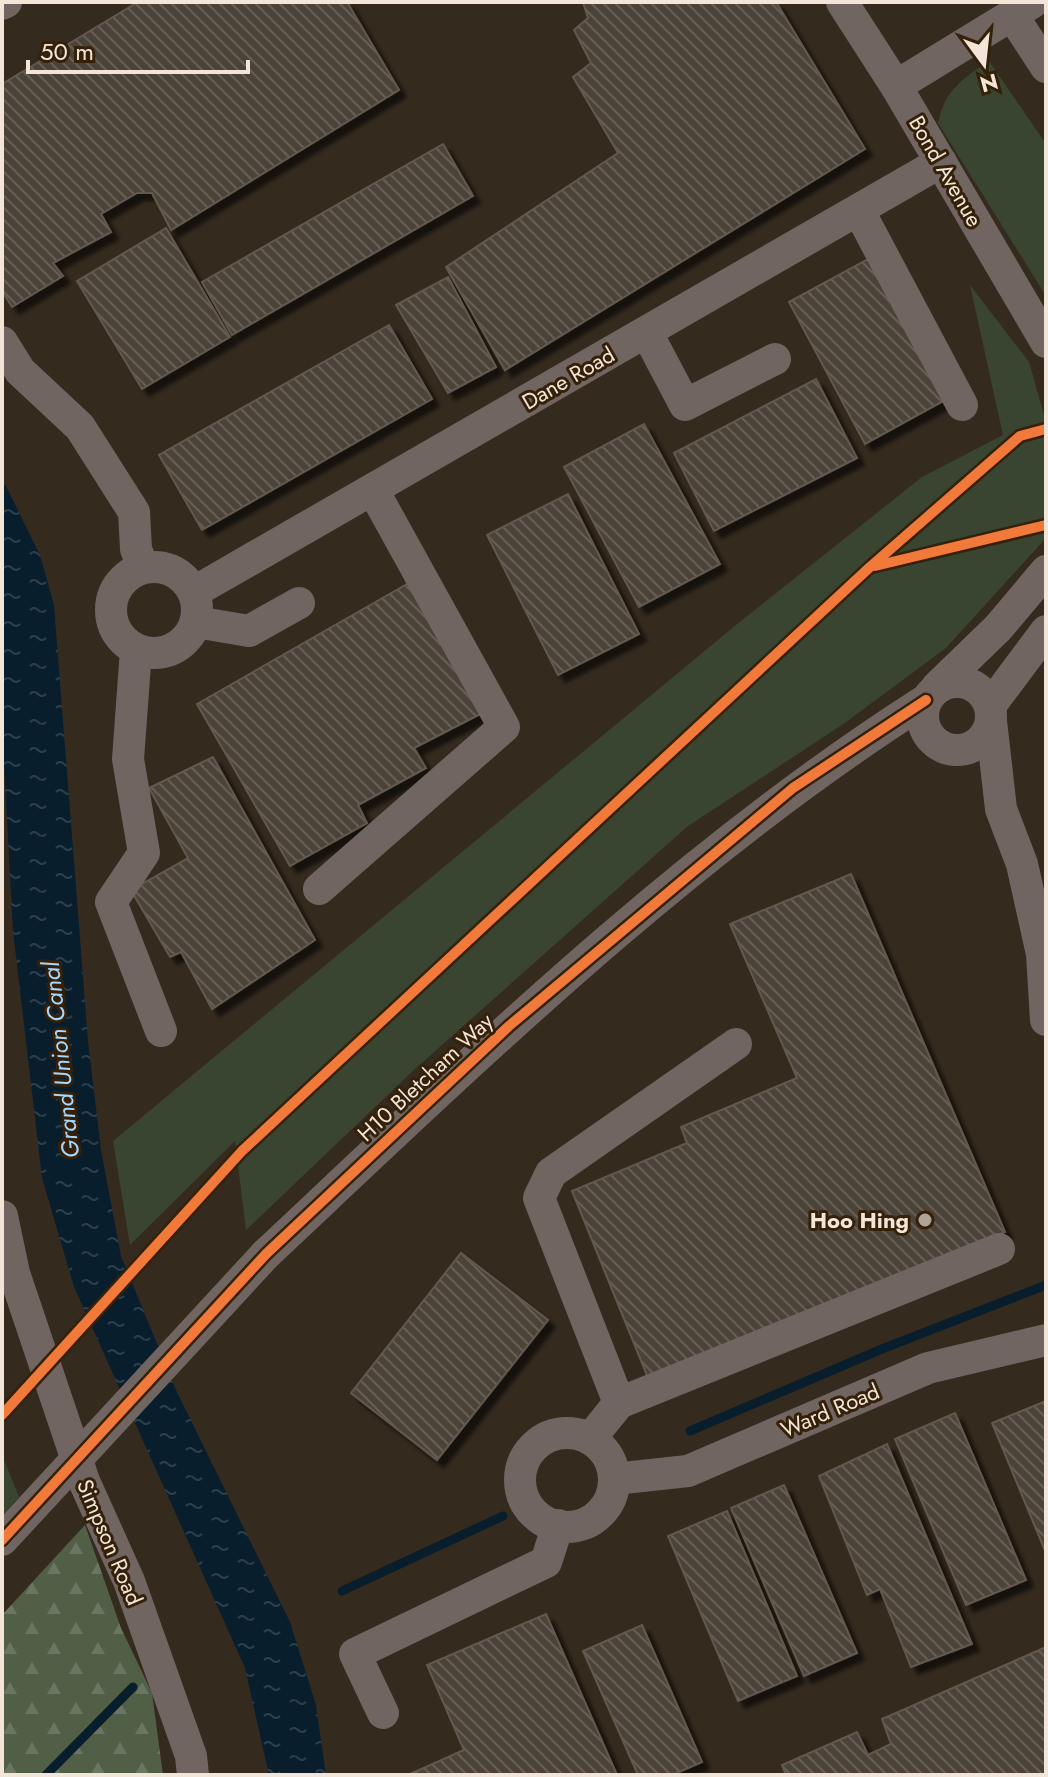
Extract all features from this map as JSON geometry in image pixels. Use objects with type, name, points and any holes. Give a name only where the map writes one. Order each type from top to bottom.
[{"type":"street","name":"Bond Avenue","points":[[842,2],[896,86],[1046,342]]},
{"type":"street","points":[[896,86],[1023,8],[1046,67]]},
{"type":"street","name":"Dane Road","points":[[136,650],[165,652],[179,646],[195,607],[373,490],[941,162]]},
{"type":"street","points":[[859,211],[962,405]]},
{"type":"street","points":[[647,333],[685,405],[775,359]]},
{"type":"street","points":[[2,342],[20,371],[80,427],[134,512],[136,549],[143,568]]},
{"type":"street","points":[[319,889],[504,727],[373,490]]},
{"type":"street","points":[[161,1031],[111,902],[144,853],[128,759],[136,650],[115,629],[112,599],[129,575],[143,568],[167,569],[187,582],[195,607],[249,631],[299,603]]},
{"type":"street","name":"H10 Bletcham Way","points":[[2,1540],[266,1254],[509,1026],[793,788],[932,694],[998,628],[1046,571]]},
{"type":"street","points":[[941,742],[982,739],[990,714],[1046,631]]},
{"type":"street","points":[[1001,809],[922,717],[932,694],[947,683],[969,683],[985,696],[990,714],[1001,809],[1022,864],[1042,954],[1046,1020]]},
{"type":"street","name":"H10 Bletcham Way","points":[[840,755],[941,742]]},
{"type":"street","points":[[619,1403],[539,1198],[551,1173],[736,1044]]},
{"type":"street","name":"Simpson Road","points":[[2,1216],[14,1273],[84,1481],[129,1581],[191,1756],[193,1775]]},
{"type":"street","points":[[590,1439],[619,1403],[999,1249]]},
{"type":"street","name":"Ward Road","points":[[614,1479],[688,1471],[928,1368],[1046,1340]]},
{"type":"street","points":[[575,1433],[590,1439],[607,1456],[614,1479],[612,1493],[597,1516],[572,1526],[543,1520],[531,1509],[521,1487],[523,1463],[543,1439],[575,1433]]},
{"type":"street","points":[[383,1713],[355,1654],[546,1562],[558,1525]]},
{"type":"green space","points":[[989,61],[1046,144],[1046,296],[938,123],[945,102],[956,86]]},
{"type":"green space","points":[[970,285],[1029,362],[1046,422],[1046,538],[946,648],[842,725],[688,826],[415,1069],[246,1230],[235,1141],[130,1245],[113,1141],[736,625],[922,477],[1003,435]]},
{"type":"green space","points":[[2,1455],[19,1497],[2,1516]]},
{"type":"green space","points":[[85,1525],[121,1628],[152,1693],[163,1775],[2,1775],[2,1615]]},
{"type":"water","name":"Grand Union Canal","points":[[2,478],[40,555],[54,605],[88,1041],[101,1150],[121,1256],[176,1390],[290,1622],[316,1705],[326,1775],[269,1775],[245,1668],[74,1287],[42,1178],[13,931],[2,728]]},
{"type":"building","points":[[138,2],[347,2],[399,90],[171,230],[152,193],[137,193],[101,214],[111,232],[53,263],[63,276],[12,307],[2,291],[2,84]]},
{"type":"building","points":[[583,2],[776,2],[865,149],[505,370],[446,267],[618,153],[573,77],[591,63],[574,30],[588,18]]},
{"type":"building","points":[[443,144],[473,196],[232,335],[202,282]]},
{"type":"building","points":[[166,228],[230,337],[142,389],[77,281]]},
{"type":"building","points":[[868,259],[945,400],[865,444],[789,302]]},
{"type":"building","points":[[448,277],[496,367],[448,393],[396,305]]},
{"type":"building","points":[[389,325],[432,399],[202,530],[159,455]]},
{"type":"building","points":[[816,379],[857,458],[714,531],[674,453]]},
{"type":"building","points":[[644,424],[720,564],[639,607],[564,467]]},
{"type":"building","points":[[568,494],[639,634],[558,675],[487,535]]},
{"type":"building","points":[[414,580],[488,710],[414,748],[426,768],[358,805],[367,823],[290,866],[197,704]]},
{"type":"building","points":[[213,757],[315,940],[212,1009],[181,952],[170,957],[131,890],[188,858],[149,788]]},
{"type":"building","points":[[851,874],[1005,1232],[648,1378],[572,1191],[687,1143],[681,1127],[797,1078],[730,924]]},
{"type":"building","points":[[461,1253],[548,1320],[437,1460],[351,1393]]},
{"type":"building","points":[[1046,1401],[1046,1553],[992,1423]]},
{"type":"building","points":[[955,1413],[1026,1580],[966,1605],[895,1439]]},
{"type":"building","points":[[887,1444],[972,1644],[911,1667],[880,1589],[867,1595],[819,1476]]},
{"type":"building","points":[[784,1485],[857,1653],[804,1676],[731,1508]]},
{"type":"building","points":[[727,1511],[797,1676],[738,1701],[668,1536]]},
{"type":"building","points":[[546,1614],[617,1775],[408,1775],[464,1750],[427,1665]]},
{"type":"building","points":[[642,1625],[702,1762],[672,1775],[638,1775],[583,1651]]},
{"type":"building","points":[[1046,1647],[1046,1775],[786,1775],[782,1765],[857,1732],[868,1755],[891,1744],[882,1719]]},
{"type":"waterway","points":[[690,1431],[882,1349],[1046,1285]]},
{"type":"waterway","points":[[342,1591],[503,1516]]},
{"type":"waterway","points":[[46,1775],[133,1687]]},
{"type":"cycle path","points":[[2,1415],[242,1151],[870,567],[1020,436],[1046,429]]},
{"type":"cycle path","points":[[875,566],[1046,525]]},
{"type":"cycle path","points":[[2,1540],[266,1254],[509,1026],[793,788],[926,700]]},
{"type":"place","name":"Hoo Hing","points":[[925,1220]]}]
